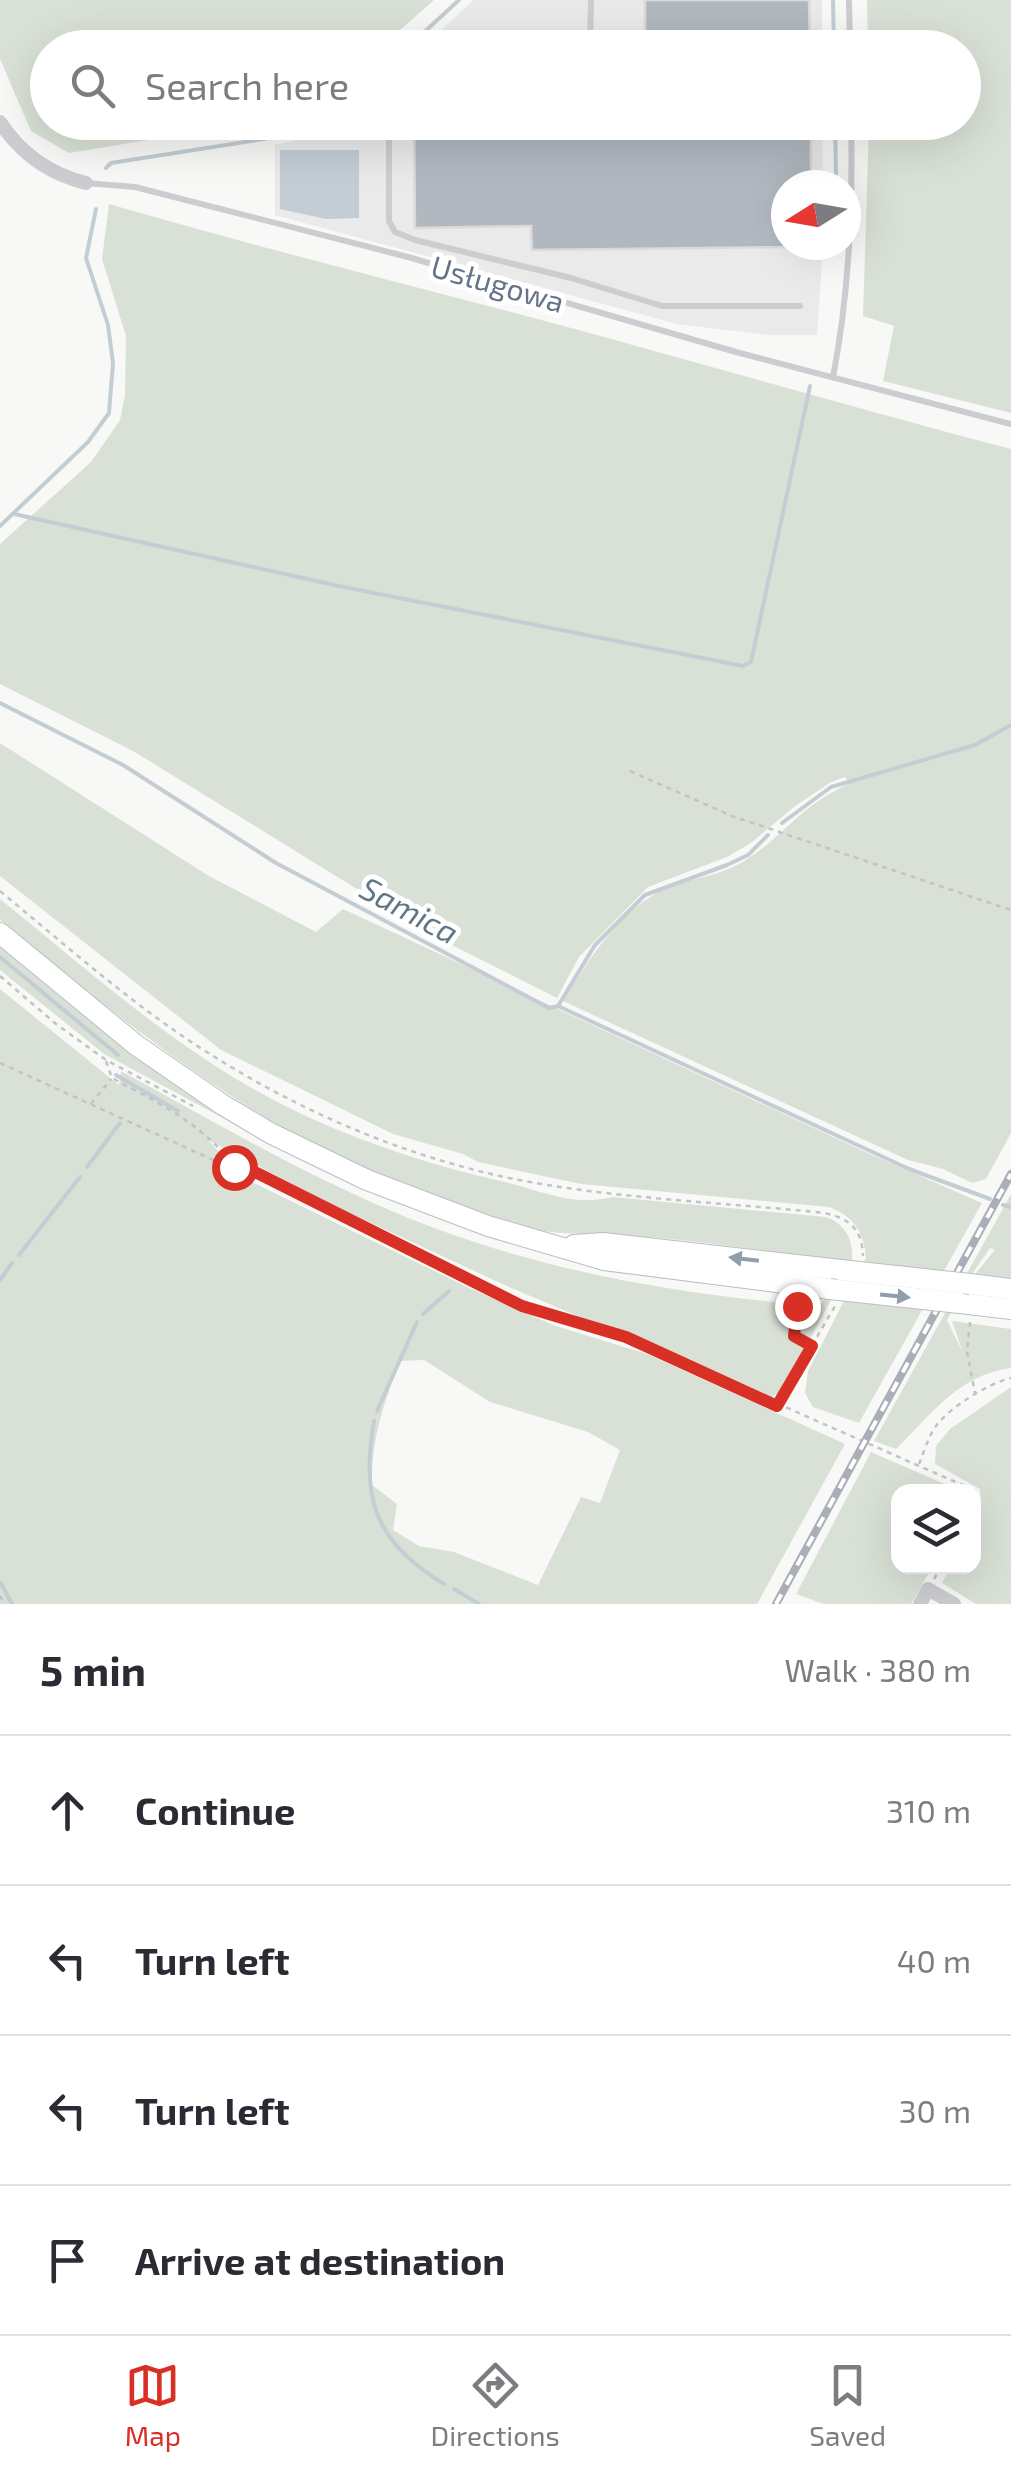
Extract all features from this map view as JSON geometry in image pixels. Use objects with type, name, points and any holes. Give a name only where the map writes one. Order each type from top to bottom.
[{"type":"main road","points":[[0,933],[136,1045],[270,1133],[422,1203],[488,1226],[620,1262],[1011,1309]]},
{"type":"main road","points":[[967,1303],[1011,1289]]},
{"type":"street","name":"Usługowa","points":[[0,122],[14,142],[42,165],[86,183]]},
{"type":"street","points":[[920,1604],[928,1590],[954,1604]]},
{"type":"lane","points":[[590,30],[591,0]]},
{"type":"lane","points":[[849,0],[850,30]]},
{"type":"lane","points":[[389,140],[389,221],[395,232],[662,306],[800,306]]},
{"type":"lane","points":[[833,377],[844,279],[851,140]]},
{"type":"lane","name":"Usługowa","points":[[86,183],[135,187],[390,252],[1011,424]]},
{"type":"path","points":[[630,771],[732,816],[1011,910]]},
{"type":"path","points":[[0,891],[175,1031],[274,1091],[368,1134],[487,1172],[560,1187],[825,1212],[854,1225],[860,1235],[862,1259]]},
{"type":"path","points":[[0,976],[106,1060],[112,1078],[190,1123],[216,1142],[234,1167]]},
{"type":"path","points":[[0,1062],[234,1167],[257,1173],[522,1306],[626,1337],[961,1484]]},
{"type":"path","points":[[90,1104],[112,1078]]},
{"type":"path","points":[[777,1406],[812,1346],[837,1286]]},
{"type":"path","points":[[798,1300],[794,1336],[812,1346]]},
{"type":"path","points":[[967,1303],[968,1352],[975,1394]]},
{"type":"path","points":[[918,1465],[936,1425],[975,1394],[996,1381],[1011,1378]]},
{"type":"path","points":[[0,1596],[5,1604]]},
{"type":"shaded area","points":[[0,0],[434,0],[400,30],[30,30],[30,129],[0,59]]},
{"type":"shaded area","points":[[473,0],[822,0],[822,30],[442,30]]},
{"type":"shaded area","points":[[867,0],[1011,0],[1011,413],[883,381],[894,326],[863,316],[868,140],[981,140],[981,30],[868,30]]},
{"type":"shaded area","points":[[47,140],[148,140],[69,153]]},
{"type":"shaded area","points":[[296,140],[822,140],[823,170],[771,170],[771,260],[822,260],[817,335],[768,335],[677,324],[275,215],[275,145]]},
{"type":"shaded area","points":[[280,150],[359,150],[359,218],[326,219],[280,209]]},
{"type":"shaded area","points":[[109,204],[1011,449],[1011,1133],[986,1179],[972,1183],[943,1169],[908,1160],[563,1001],[606,938],[634,909],[665,889],[744,861],[806,810],[849,784],[845,777],[794,807],[751,843],[727,857],[648,887],[579,957],[557,998],[430,934],[133,751],[0,684],[0,544],[91,462],[120,420],[125,395],[126,336],[102,259]]},
{"type":"shaded area","points":[[0,743],[209,876],[316,932],[343,909],[982,1203],[859,1423],[813,1407],[805,1393],[808,1371],[866,1258],[860,1233],[845,1215],[829,1207],[581,1184],[478,1162],[393,1134],[221,1050],[0,876]]},
{"type":"shaded area","points":[[0,899],[116,994],[207,1060],[269,1098],[366,1141],[569,1199],[613,1197],[826,1217],[839,1224],[850,1240],[852,1261],[782,1391],[770,1398],[500,1283],[339,1208],[208,1140],[244,1178],[467,1287],[553,1325],[647,1354],[845,1444],[757,1604],[0,1604],[0,989],[119,1085],[121,1071],[339,1187],[479,1244],[647,1285],[820,1306],[846,1261],[662,1238],[540,1231],[437,1202],[368,1173],[238,1100],[116,1014],[0,920]],"holes":[[[424,1360],[490,1402],[588,1432],[620,1450],[600,1503],[581,1497],[538,1585],[454,1552],[419,1546],[393,1530],[397,1504],[372,1485],[376,1437],[400,1361]]]},
{"type":"shaded area","points":[[0,944],[249,1132],[104,1054],[0,970]]},
{"type":"shaded area","points":[[1011,1194],[1011,1279],[975,1274],[995,1250],[990,1248],[947,1320],[963,1353],[952,1321],[1011,1329],[1011,1368],[992,1372],[961,1388],[896,1449],[874,1441]]},
{"type":"shaded area","points":[[1011,1387],[1011,1604],[976,1604],[942,1583],[946,1574],[981,1574],[981,1484],[971,1484],[935,1464],[936,1446],[950,1429]]},
{"type":"shaded area","points":[[871,1452],[945,1484],[891,1484],[891,1574],[928,1574],[911,1604],[824,1604],[796,1594]]},
{"type":"building","points":[[645,0],[809,0],[810,30],[645,30]]},
{"type":"building","points":[[414,140],[811,140],[811,170],[771,170],[771,247],[532,250],[531,226],[415,228]]},
{"type":"waterway","points":[[426,30],[459,0]]},
{"type":"waterway","points":[[833,0],[834,30]]},
{"type":"waterway","points":[[106,168],[111,163],[258,140]]},
{"type":"waterway","points":[[835,140],[836,170]]},
{"type":"waterway","points":[[0,526],[88,442],[109,413],[113,363],[108,325],[86,258],[96,209]]},
{"type":"waterway","points":[[14,514],[339,586],[743,666],[751,662],[810,386]]},
{"type":"waterway","name":"Samica","points":[[0,703],[123,765],[276,863],[549,1008],[558,1006],[595,945],[645,895],[748,855],[768,835]]},
{"type":"waterway","name":"Samica","points":[[782,823],[831,787],[975,745],[1011,725]]},
{"type":"waterway","points":[[0,957],[118,1055]]},
{"type":"waterway","points":[[558,1006],[909,1169],[990,1199]]},
{"type":"waterway","points":[[116,1075],[178,1111]]},
{"type":"waterway","points":[[87,1167],[120,1123]]},
{"type":"waterway","points":[[19,1255],[80,1177]]},
{"type":"waterway","points":[[1003,1205],[1011,1207]]},
{"type":"waterway","points":[[0,1280],[12,1263]]},
{"type":"waterway","points":[[423,1314],[449,1291]]},
{"type":"waterway","points":[[377,1411],[417,1322]]},
{"type":"waterway","points":[[374,1421],[369,1474],[378,1516],[402,1552],[444,1584]]},
{"type":"waterway","points":[[0,1582],[12,1604]]},
{"type":"waterway","points":[[454,1589],[479,1604]]},
{"type":"railway","points":[[776,1604],[1011,1174]]},
{"type":"route","points":[[234,1167],[257,1173],[522,1306],[626,1337],[777,1406],[812,1346],[794,1336],[797,1306]]}]
